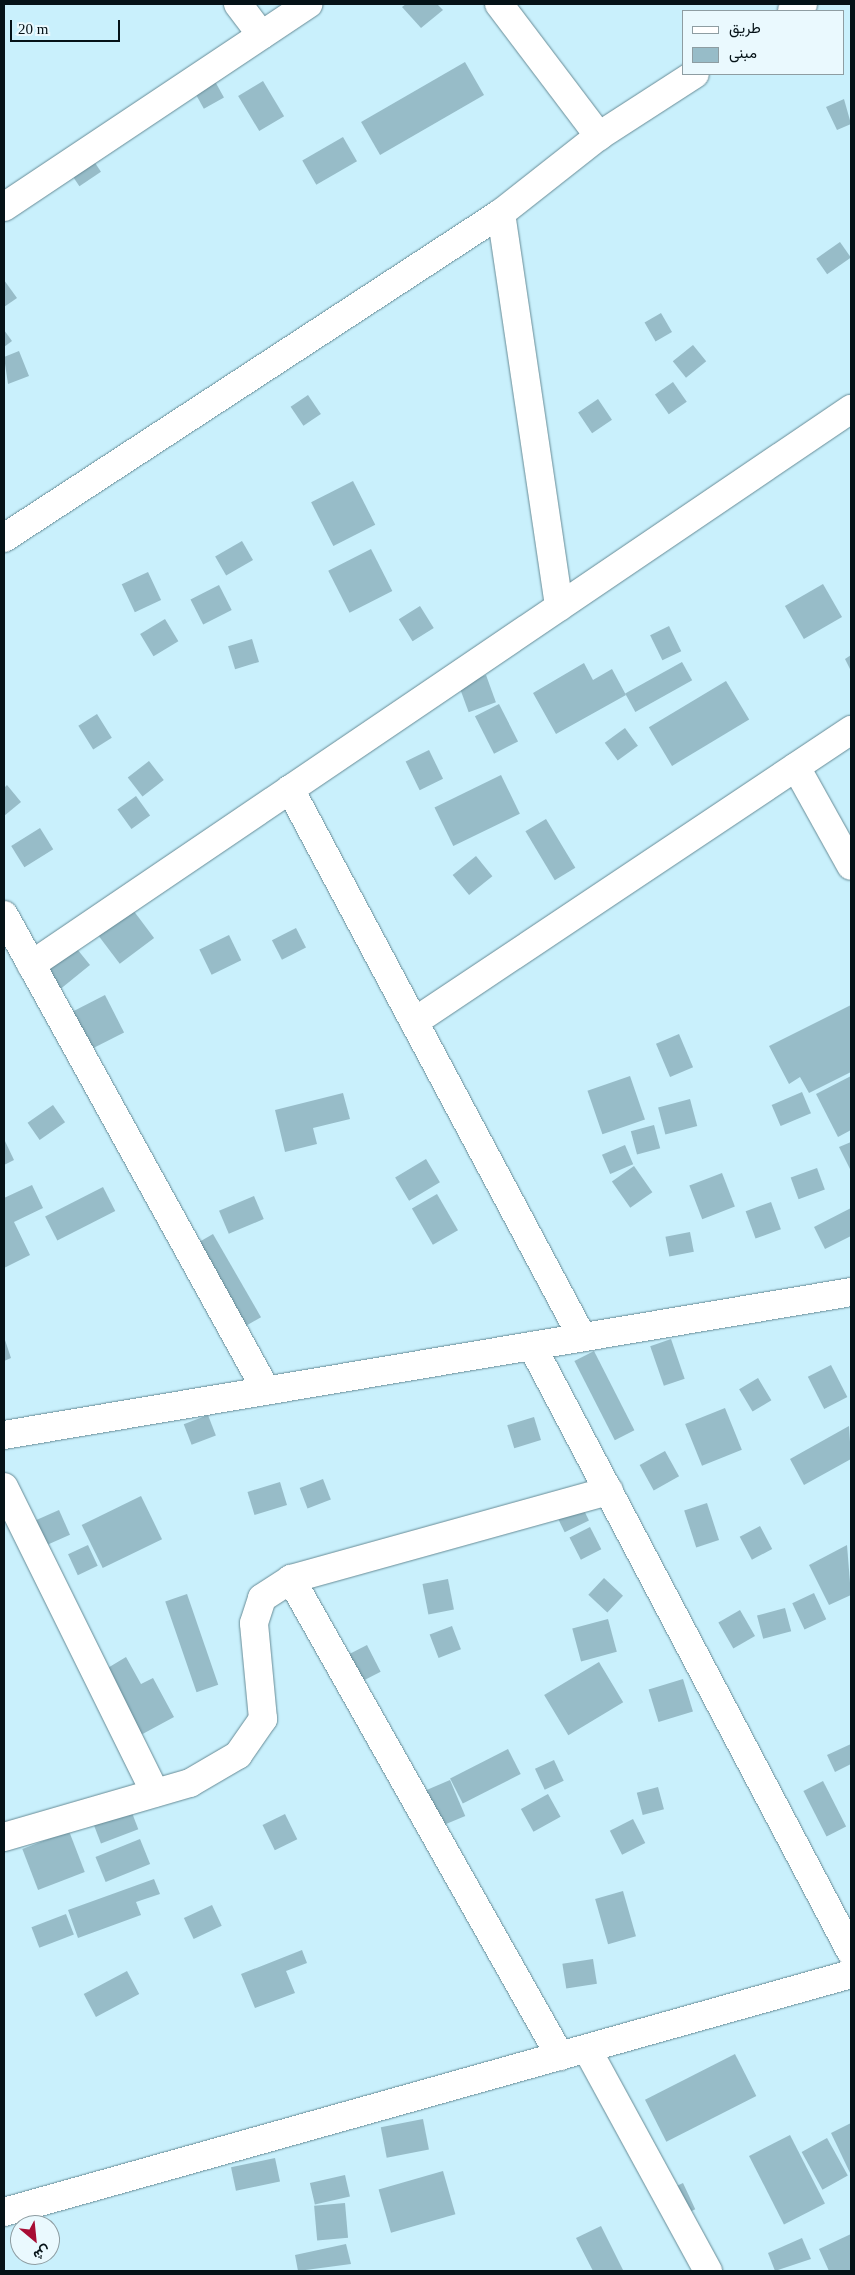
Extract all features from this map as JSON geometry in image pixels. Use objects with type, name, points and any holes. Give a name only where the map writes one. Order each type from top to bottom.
[{"type":"street","points":[[238,4],[261,35]]},
{"type":"street","points":[[4,207],[308,4]]},
{"type":"street","points":[[499,4],[599,136]]},
{"type":"street","points":[[4,538],[501,212],[599,136],[693,75]]},
{"type":"street","points":[[501,212],[559,607]]},
{"type":"street","points":[[31,965],[851,409]]},
{"type":"street","points":[[414,1022],[851,730]]},
{"type":"street","points":[[796,766],[851,866]]},
{"type":"street","points":[[290,789],[582,1337]]},
{"type":"street","points":[[4,916],[266,1390]]},
{"type":"street","points":[[4,1435],[851,1292]]},
{"type":"street","points":[[532,1346],[851,1952]]},
{"type":"street","points":[[4,1487],[155,1793]]},
{"type":"street","points":[[4,1837],[190,1783],[238,1755],[263,1718],[254,1623],[262,1598],[291,1579],[608,1491]]},
{"type":"street","points":[[291,1579],[560,2056]]},
{"type":"street","points":[[4,2212],[851,1974]]},
{"type":"street","points":[[586,2049],[708,2271]]},
{"type":"building","points":[[406,4],[437,4],[443,10],[421,28],[402,7]]},
{"type":"building","points":[[465,62],[484,95],[380,155],[361,122]]},
{"type":"building","points":[[207,67],[224,98],[204,109],[187,78]]},
{"type":"building","points":[[263,81],[284,116],[259,131],[238,96]]},
{"type":"building","points":[[844,99],[851,124],[837,130],[826,107]]},
{"type":"building","points":[[343,137],[357,161],[316,185],[302,160]]},
{"type":"building","points":[[87,151],[101,172],[79,186],[65,166]]},
{"type":"building","points":[[840,242],[851,258],[827,274],[816,259]]},
{"type":"building","points":[[4,280],[17,298],[4,307]]},
{"type":"building","points":[[661,313],[672,332],[656,342],[645,322]]},
{"type":"building","points":[[4,330],[12,341],[4,347]]},
{"type":"building","points":[[693,345],[706,361],[686,378],[673,361]]},
{"type":"building","points":[[19,351],[29,376],[8,384],[4,357]]},
{"type":"building","points":[[673,382],[687,402],[669,414],[655,395]]},
{"type":"building","points":[[308,395],[321,414],[303,426],[291,407]]},
{"type":"building","points":[[598,399],[612,420],[592,433],[578,412]]},
{"type":"building","points":[[353,481],[375,525],[333,546],[311,502]]},
{"type":"building","points":[[242,541],[253,560],[226,576],[215,556]]},
{"type":"building","points":[[371,549],[392,591],[350,613],[328,571]]},
{"type":"building","points":[[148,572],[161,600],[135,612],[122,584]]},
{"type":"building","points":[[823,584],[842,617],[804,639],[785,606]]},
{"type":"building","points":[[219,585],[232,610],[203,624],[190,600]]},
{"type":"building","points":[[420,606],[434,628],[413,641],[399,619]]},
{"type":"building","points":[[165,619],[178,641],[154,656],[140,634]]},
{"type":"building","points":[[669,626],[681,651],[662,660],[650,635]]},
{"type":"building","points":[[252,639],[259,662],[235,669],[228,646]]},
{"type":"building","points":[[851,655],[851,671],[845,659]]},
{"type":"building","points":[[682,662],[692,680],[635,712],[625,694]]},
{"type":"building","points":[[584,663],[593,680],[612,669],[626,695],[556,734],[533,693]]},
{"type":"building","points":[[486,675],[496,702],[469,712],[459,685]]},
{"type":"building","points":[[726,681],[749,720],[672,766],[649,727]]},
{"type":"building","points":[[499,704],[518,741],[494,754],[475,716]]},
{"type":"building","points":[[97,714],[112,738],[93,749],[78,726]]},
{"type":"building","points":[[625,728],[638,746],[618,760],[605,743]]},
{"type":"building","points":[[429,750],[443,779],[420,790],[406,761]]},
{"type":"building","points":[[149,761],[164,780],[142,797],[128,778]]},
{"type":"building","points":[[501,775],[520,814],[453,846],[434,807]]},
{"type":"building","points":[[7,785],[21,802],[4,816],[4,788]]},
{"type":"building","points":[[136,796],[150,815],[131,829],[117,810]]},
{"type":"building","points":[[546,819],[575,868],[555,880],[525,831]]},
{"type":"building","points":[[40,828],[53,849],[24,867],[11,846]]},
{"type":"building","points":[[476,856],[492,876],[469,895],[453,875]]},
{"type":"building","points":[[127,902],[154,938],[120,964],[93,928]]},
{"type":"building","points":[[296,928],[306,948],[282,960],[272,940]]},
{"type":"building","points":[[229,935],[241,960],[212,975],[199,949]]},
{"type":"building","points":[[73,944],[90,965],[54,994],[37,973]]},
{"type":"building","points":[[105,995],[124,1032],[83,1053],[64,1016]]},
{"type":"building","points":[[851,1005],[851,1072],[809,1093],[800,1077],[789,1084],[769,1046]]},
{"type":"building","points":[[679,1034],[693,1067],[670,1077],[656,1044]]},
{"type":"building","points":[[630,1076],[645,1119],[602,1134],[587,1091]]},
{"type":"building","points":[[851,1076],[851,1130],[838,1137],[816,1094]]},
{"type":"building","points":[[802,1092],[811,1113],[781,1126],[772,1105]]},
{"type":"building","points":[[343,1093],[350,1119],[313,1128],[317,1144],[285,1152],[275,1110]]},
{"type":"building","points":[[690,1099],[697,1126],[665,1135],[658,1108]]},
{"type":"building","points":[[53,1105],[65,1122],[40,1140],[28,1123]]},
{"type":"building","points":[[654,1125],[660,1148],[637,1154],[631,1131]]},
{"type":"building","points":[[4,1139],[14,1160],[4,1165]]},
{"type":"building","points":[[851,1142],[851,1171],[839,1147]]},
{"type":"building","points":[[625,1145],[633,1164],[610,1174],[602,1155]]},
{"type":"building","points":[[426,1159],[440,1182],[409,1201],[395,1178]]},
{"type":"building","points":[[634,1166],[652,1192],[630,1208],[612,1181]]},
{"type":"building","points":[[817,1168],[825,1190],[799,1199],[791,1178]]},
{"type":"building","points":[[722,1173],[735,1207],[702,1219],[689,1186]]},
{"type":"building","points":[[32,1185],[43,1208],[14,1222],[30,1255],[4,1268],[4,1198]]},
{"type":"building","points":[[103,1187],[115,1211],[57,1241],[45,1217]]},
{"type":"building","points":[[437,1194],[458,1230],[433,1245],[412,1208]]},
{"type":"building","points":[[254,1196],[264,1219],[229,1234],[219,1211]]},
{"type":"building","points":[[771,1202],[781,1229],[756,1238],[746,1211]]},
{"type":"building","points":[[851,1208],[851,1236],[825,1249],[814,1227]]},
{"type":"building","points":[[690,1232],[694,1252],[669,1256],[665,1237]]},
{"type":"building","points":[[213,1234],[261,1317],[239,1330],[191,1246]]},
{"type":"building","points":[[4,1337],[11,1358],[4,1361]]},
{"type":"building","points":[[671,1339],[685,1379],[664,1386],[650,1346]]},
{"type":"building","points":[[594,1351],[634,1430],[615,1440],[574,1361]]},
{"type":"building","points":[[831,1365],[847,1397],[824,1409],[808,1377]]},
{"type":"building","points":[[758,1378],[771,1400],[753,1412],[739,1389]]},
{"type":"building","points":[[725,1408],[742,1450],[702,1466],[685,1424]]},
{"type":"building","points":[[208,1415],[216,1436],[192,1445],[184,1424]]},
{"type":"building","points":[[534,1417],[541,1440],[514,1448],[507,1425]]},
{"type":"building","points":[[849,1426],[851,1459],[804,1485],[790,1459]]},
{"type":"building","points":[[665,1451],[679,1476],[654,1490],[640,1465]]},
{"type":"building","points":[[323,1479],[331,1500],[308,1508],[300,1488]]},
{"type":"building","points":[[280,1482],[287,1505],[255,1515],[247,1492]]},
{"type":"building","points":[[141,1496],[162,1539],[103,1568],[82,1525]]},
{"type":"building","points":[[578,1498],[589,1520],[565,1532],[554,1510]]},
{"type":"building","points":[[707,1503],[719,1540],[696,1548],[684,1510]]},
{"type":"building","points":[[59,1510],[70,1535],[34,1551],[23,1526]]},
{"type":"building","points":[[760,1526],[772,1549],[752,1560],[740,1537]]},
{"type":"building","points":[[590,1527],[601,1549],[581,1560],[570,1537]]},
{"type":"building","points":[[88,1545],[98,1566],[78,1575],[68,1554]]},
{"type":"building","points":[[847,1545],[851,1595],[829,1605],[809,1565]]},
{"type":"building","points":[[604,1578],[623,1596],[607,1613],[588,1595]]},
{"type":"building","points":[[448,1579],[454,1609],[428,1614],[422,1584]]},
{"type":"building","points":[[814,1593],[826,1619],[805,1629],[792,1603]]},
{"type":"building","points":[[187,1594],[218,1685],[197,1692],[165,1601]]},
{"type":"building","points":[[785,1608],[791,1631],[763,1639],[757,1616]]},
{"type":"building","points":[[740,1610],[755,1636],[733,1648],[718,1622]]},
{"type":"building","points":[[608,1619],[617,1652],[581,1661],[572,1629]]},
{"type":"building","points":[[452,1626],[461,1649],[439,1658],[430,1635]]},
{"type":"building","points":[[367,1645],[381,1672],[360,1682],[347,1655]]},
{"type":"building","points":[[126,1657],[141,1684],[153,1678],[174,1717],[137,1737],[101,1672]]},
{"type":"building","points":[[599,1662],[623,1702],[568,1735],[544,1695]]},
{"type":"building","points":[[683,1679],[693,1712],[659,1722],[649,1690]]},
{"type":"building","points":[[851,1744],[851,1764],[835,1772],[827,1755]]},
{"type":"building","points":[[508,1749],[521,1774],[463,1803],[450,1779]]},
{"type":"building","points":[[554,1760],[564,1781],[545,1790],[535,1769]]},
{"type":"building","points":[[450,1780],[465,1816],[441,1826],[426,1790]]},
{"type":"building","points":[[823,1781],[846,1826],[827,1836],[803,1791]]},
{"type":"building","points":[[658,1787],[664,1809],[643,1815],[637,1793]]},
{"type":"building","points":[[548,1794],[561,1817],[533,1832],[521,1809]]},
{"type":"building","points":[[129,1805],[138,1829],[101,1844],[92,1819]]},
{"type":"building","points":[[285,1814],[297,1839],[275,1850],[263,1825]]},
{"type":"building","points":[[633,1819],[645,1843],[622,1855],[610,1831]]},
{"type":"building","points":[[69,1831],[85,1872],[38,1890],[22,1849]]},
{"type":"building","points":[[140,1839],[150,1864],[106,1882],[95,1857]]},
{"type":"building","points":[[154,1879],[160,1894],[136,1902],[141,1915],[78,1938],[68,1910]]},
{"type":"building","points":[[623,1891],[636,1936],[608,1944],[595,1899]]},
{"type":"building","points":[[212,1905],[222,1926],[194,1939],[184,1918]]},
{"type":"building","points":[[66,1914],[74,1935],[39,1948],[31,1927]]},
{"type":"building","points":[[302,1950],[307,1963],[286,1971],[295,1993],[255,2008],[241,1974]]},
{"type":"building","points":[[593,1959],[597,1984],[566,1989],[562,1964]]},
{"type":"building","points":[[127,1971],[139,1994],[96,2017],[84,1994]]},
{"type":"building","points":[[735,2054],[756,2096],[666,2142],[645,2100]]},
{"type":"building","points":[[423,2119],[429,2149],[387,2158],[381,2127]]},
{"type":"building","points":[[851,2123],[851,2175],[831,2133]]},
{"type":"building","points":[[790,2135],[825,2204],[784,2224],[749,2156]]},
{"type":"building","points":[[827,2138],[848,2176],[822,2190],[802,2152]]},
{"type":"building","points":[[275,2158],[280,2181],[236,2191],[231,2167]]},
{"type":"building","points":[[443,2171],[455,2214],[391,2233],[379,2189]]},
{"type":"building","points":[[345,2175],[350,2196],[315,2205],[310,2183]]},
{"type":"building","points":[[683,2183],[695,2209],[673,2220],[660,2194]]},
{"type":"building","points":[[345,2203],[348,2238],[317,2241],[314,2206]]},
{"type":"building","points":[[601,2226],[623,2270],[593,2271],[576,2238]]},
{"type":"building","points":[[851,2234],[851,2271],[829,2271],[819,2249]]},
{"type":"building","points":[[802,2238],[811,2259],[775,2271],[768,2253]]},
{"type":"building","points":[[346,2244],[351,2264],[298,2271],[295,2255]]}]
